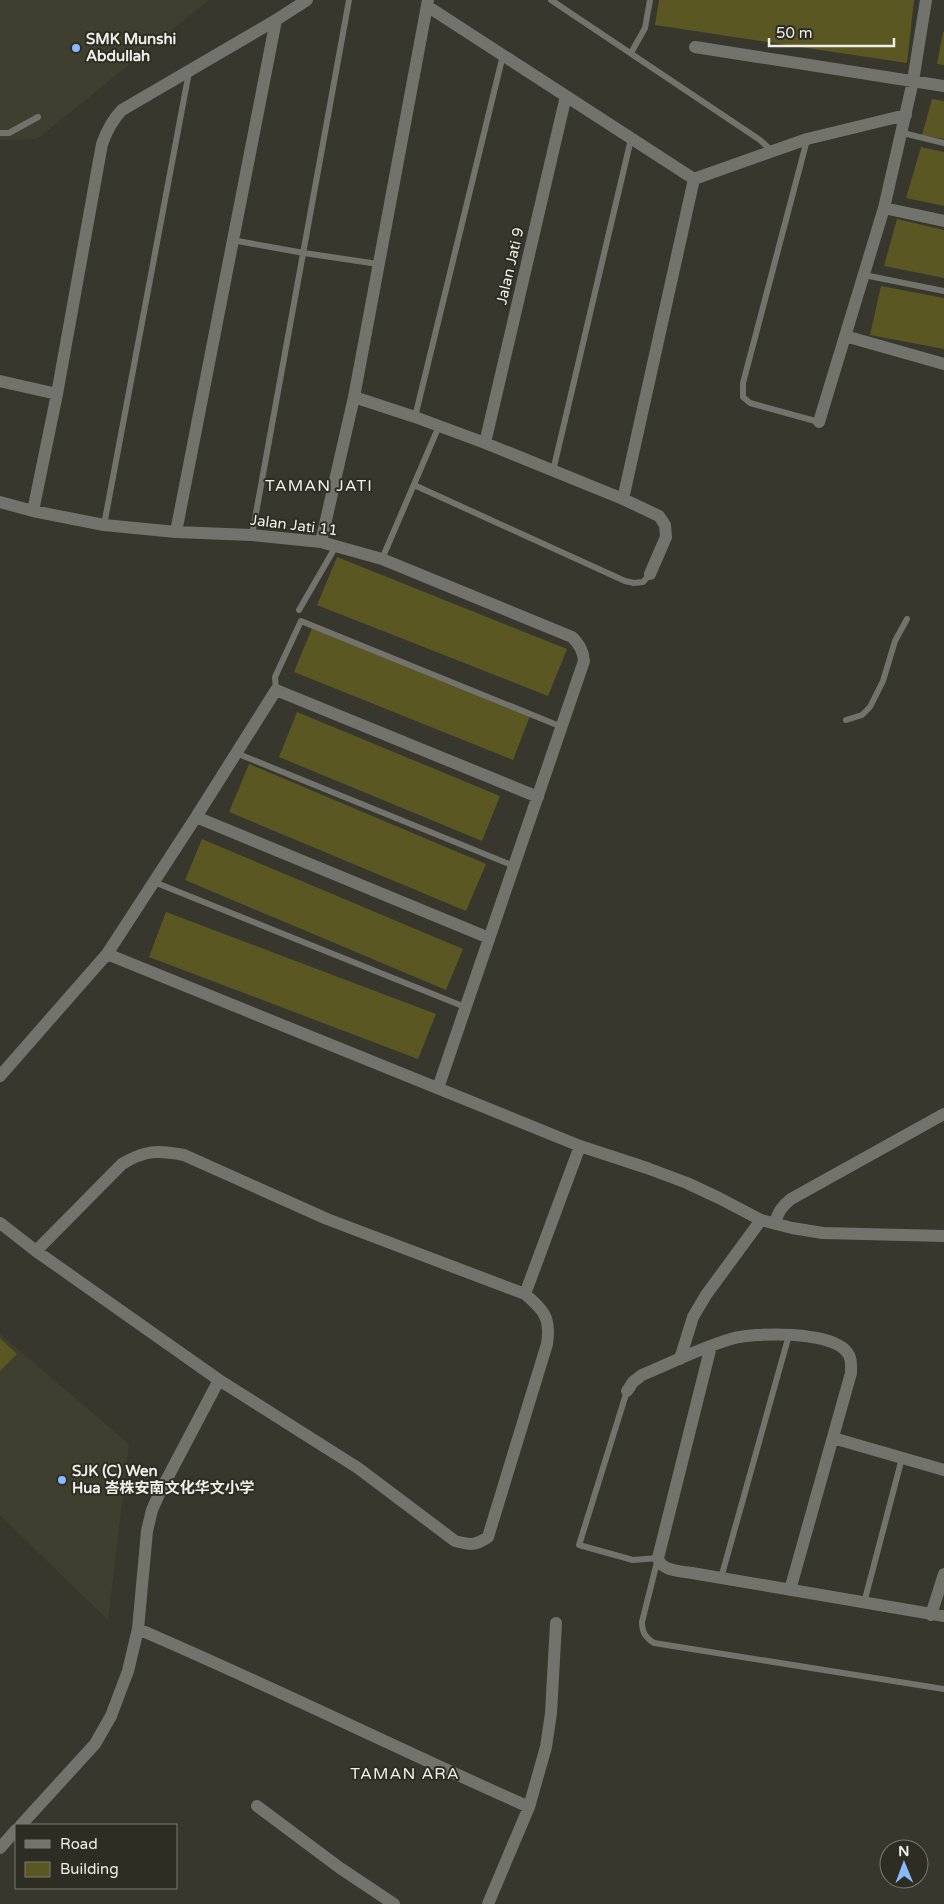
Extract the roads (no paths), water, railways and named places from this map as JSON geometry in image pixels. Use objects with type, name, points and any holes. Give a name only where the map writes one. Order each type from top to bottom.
[{"type":"street","points":[[33,511],[57,394],[102,144],[107,129],[122,110],[189,72],[307,0]]},
{"type":"street","points":[[818,422],[884,208],[903,133],[926,0]]},
{"type":"street","points":[[321,542],[354,397],[427,3],[503,55],[694,179]]},
{"type":"street","points":[[176,532],[276,20]]},
{"type":"street","points":[[695,47],[944,86]]},
{"type":"street","name":"Jalan Jati 9","points":[[485,443],[566,96]]},
{"type":"street","points":[[694,179],[808,139],[906,116]]},
{"type":"street","points":[[623,499],[694,179]]},
{"type":"street","points":[[884,208],[944,221]]},
{"type":"street","points":[[845,336],[944,364]]},
{"type":"street","points":[[0,381],[57,394]]},
{"type":"street","points":[[354,397],[485,443],[623,499],[659,516],[666,525],[666,537],[650,574]]},
{"type":"street","name":"Jalan Jati 11","points":[[0,502],[33,511],[104,525],[176,532],[252,535],[321,542],[382,559],[572,637],[583,652],[584,661],[562,728]]},
{"type":"street","points":[[0,1076],[107,954],[196,818],[276,690],[538,797]]},
{"type":"street","points":[[438,1088],[562,728]]},
{"type":"street","points":[[196,818],[489,938]]},
{"type":"street","points":[[107,954],[580,1146],[647,1168],[687,1184],[761,1220],[823,1233],[944,1236]]},
{"type":"street","points":[[775,1224],[782,1206],[791,1199],[944,1114]]},
{"type":"street","points":[[525,1294],[580,1146]]},
{"type":"street","points":[[0,1224],[36,1251],[219,1380],[358,1468],[455,1541],[466,1544],[478,1544],[488,1537],[547,1344],[549,1329],[546,1317],[539,1306],[525,1294],[327,1219],[184,1155],[166,1152],[150,1151],[134,1156],[122,1164],[36,1251]]},
{"type":"street","points":[[680,1359],[693,1316],[706,1295],[761,1220]]},
{"type":"street","points":[[627,1391],[632,1382],[642,1375],[733,1338],[756,1335],[812,1337],[836,1344],[846,1351],[851,1362],[851,1373],[790,1590]]},
{"type":"street","points":[[711,1346],[658,1558],[659,1563],[667,1568],[938,1616],[944,1574]]},
{"type":"street","points":[[21,1824],[95,1744],[111,1716],[122,1690],[138,1629],[148,1531],[152,1510],[219,1380]]},
{"type":"street","points":[[833,1438],[944,1470]]},
{"type":"street","points":[[491,1903],[528,1807],[546,1747],[551,1713],[552,1665],[556,1624]]},
{"type":"street","points":[[138,1629],[220,1664],[442,1769],[528,1807]]},
{"type":"street","points":[[257,1806],[340,1868],[394,1904]]},
{"type":"street","points":[[0,1848],[15,1831]]},
{"type":"lane","points":[[252,535],[349,0]]},
{"type":"lane","points":[[551,0],[760,140],[772,151]]},
{"type":"lane","points":[[630,53],[645,28],[650,0]]},
{"type":"lane","points":[[415,417],[503,55]]},
{"type":"lane","points":[[104,525],[189,72]]},
{"type":"lane","points":[[0,133],[10,133],[38,117]]},
{"type":"lane","points":[[903,133],[944,143]]},
{"type":"lane","points":[[553,471],[631,139]]},
{"type":"lane","points":[[808,139],[743,383],[743,396],[750,403],[818,422]]},
{"type":"lane","points":[[232,240],[378,264]]},
{"type":"lane","points":[[864,274],[944,291]]},
{"type":"lane","points":[[382,559],[439,426]]},
{"type":"lane","points":[[414,485],[625,581],[642,582],[650,574]]},
{"type":"lane","points":[[299,610],[336,546]]},
{"type":"lane","points":[[846,720],[862,715],[870,707],[883,681],[895,641],[907,619]]},
{"type":"lane","points":[[276,690],[275,677],[302,621],[562,728]]},
{"type":"lane","points":[[236,753],[514,866]]},
{"type":"lane","points":[[154,882],[465,1007]]},
{"type":"lane","points":[[721,1578],[789,1335]]},
{"type":"lane","points":[[627,1391],[579,1545],[633,1560],[658,1558],[642,1622],[642,1630],[646,1638],[654,1642],[944,1689]]},
{"type":"lane","points":[[864,1603],[902,1458]]},
{"type":"place","name":"SMK Munshi Abdullah","points":[[76,48]]},
{"type":"place","name":"SJK (C) Wen Hua 峇株安南文化华文小学","points":[[62,1480]]},
{"type":"district","name":"TAMAN JATI","points":[[319,486]]},
{"type":"district","name":"TAMAN ARA","points":[[405,1774]]}]
